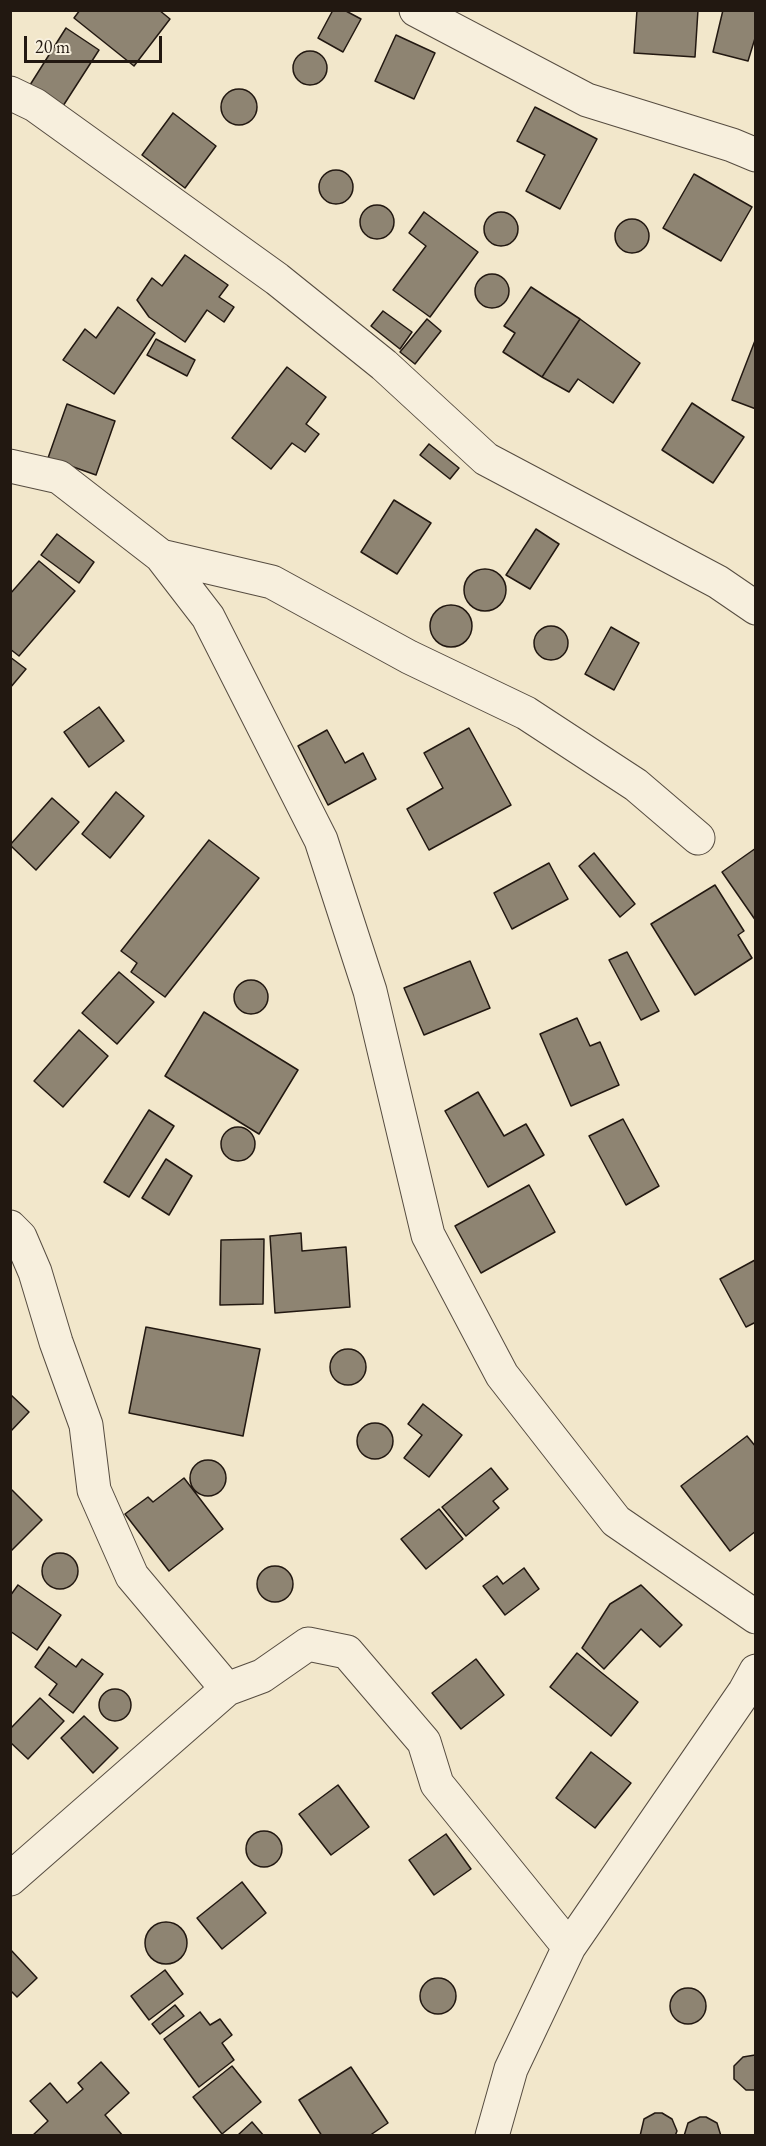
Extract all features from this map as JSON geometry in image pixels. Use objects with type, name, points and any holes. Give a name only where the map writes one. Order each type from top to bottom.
[{"type":"street","points":[[416,10],[587,100],[732,145],[756,155]]},
{"type":"street","points":[[10,93],[35,105],[277,279],[384,366],[486,459],[718,582],[756,608]]},
{"type":"street","points":[[10,466],[59,477],[161,556],[208,617],[321,840],[370,991],[428,1235],[502,1375],[616,1521],[756,1617]]},
{"type":"street","points":[[161,556],[272,582],[409,657],[526,713],[636,785],[698,838]]},
{"type":"street","points":[[10,1227],[20,1237],[36,1272],[56,1342],[86,1425],[94,1490],[132,1576],[227,1689]]},
{"type":"street","points":[[10,1879],[227,1689],[262,1676],[309,1644],[347,1652],[424,1742],[437,1784],[569,1947]]},
{"type":"street","points":[[492,2136],[511,2069],[569,1947],[745,1691],[756,1671]]},
{"type":"building","points":[[80,10],[159,10],[170,19],[134,66],[74,18]]},
{"type":"building","points":[[333,10],[344,10],[361,19],[343,52],[318,38]]},
{"type":"building","points":[[637,10],[698,10],[695,57],[634,53]]},
{"type":"building","points":[[723,10],[756,10],[756,35],[748,61],[713,52]]},
{"type":"building","points":[[66,28],[99,50],[63,106],[30,85]]},
{"type":"building","points":[[396,35],[435,53],[414,99],[375,81]]},
{"type":"building","points":[[310,51],[322,56],[327,68],[322,80],[310,85],[298,80],[293,68],[298,56]]},
{"type":"building","points":[[239,89],[252,94],[257,107],[252,120],[239,125],[226,120],[221,107],[226,94]]},
{"type":"building","points":[[535,107],[597,139],[560,209],[526,191],[545,155],[517,141]]},
{"type":"building","points":[[173,113],[216,146],[185,188],[142,155]]},
{"type":"building","points":[[336,170],[348,175],[353,187],[348,199],[336,204],[324,199],[319,187],[324,175]]},
{"type":"building","points":[[694,174],[752,207],[721,261],[663,228]]},
{"type":"building","points":[[377,205],[389,210],[394,222],[389,234],[377,239],[365,234],[360,222],[365,210]]},
{"type":"building","points":[[424,212],[478,252],[430,317],[393,290],[426,246],[409,233]]},
{"type":"building","points":[[501,212],[513,217],[518,229],[513,241],[501,246],[489,241],[484,229],[489,217]]},
{"type":"building","points":[[632,219],[644,224],[649,236],[644,248],[632,253],[620,248],[615,236],[620,224]]},
{"type":"building","points":[[185,255],[228,285],[219,297],[234,307],[224,322],[207,310],[185,342],[149,317],[137,300],[152,278],[162,286]]},
{"type":"building","points":[[492,274],[504,279],[509,291],[504,303],[492,308],[480,303],[475,291],[480,279]]},
{"type":"building","points":[[531,287],[580,319],[542,377],[503,352],[515,333],[504,326]]},
{"type":"building","points":[[118,307],[155,333],[114,394],[63,360],[85,329],[96,338]]},
{"type":"building","points":[[383,311],[412,332],[400,349],[371,326]]},
{"type":"building","points":[[427,319],[441,331],[415,364],[400,352]]},
{"type":"building","points":[[580,319],[640,363],[613,403],[578,379],[569,392],[542,377]]},
{"type":"building","points":[[756,338],[756,409],[732,400]]},
{"type":"building","points":[[156,339],[195,360],[187,376],[147,355]]},
{"type":"building","points":[[287,367],[326,397],[306,424],[319,434],[305,452],[292,443],[271,469],[232,438]]},
{"type":"building","points":[[692,403],[744,437],[713,483],[662,450]]},
{"type":"building","points":[[67,404],[115,421],[96,475],[48,458]]},
{"type":"building","points":[[429,444],[459,468],[450,479],[420,455]]},
{"type":"building","points":[[394,500],[431,523],[397,574],[361,552]]},
{"type":"building","points":[[536,529],[559,544],[530,589],[506,575]]},
{"type":"building","points":[[57,534],[94,562],[79,583],[41,555]]},
{"type":"building","points":[[39,561],[75,591],[19,656],[10,649],[10,594]]},
{"type":"building","points":[[485,569],[500,575],[506,590],[500,605],[485,611],[470,605],[464,590],[470,575]]},
{"type":"building","points":[[451,605],[466,611],[472,626],[466,641],[451,647],[436,641],[430,626],[436,611]]},
{"type":"building","points":[[551,626],[563,631],[568,643],[563,655],[551,660],[539,655],[534,643],[539,631]]},
{"type":"building","points":[[611,627],[639,643],[614,690],[585,674]]},
{"type":"building","points":[[10,657],[26,669],[10,688]]},
{"type":"building","points":[[99,707],[124,741],[89,767],[64,732]]},
{"type":"building","points":[[469,728],[511,805],[429,850],[407,809],[443,788],[424,753]]},
{"type":"building","points":[[327,730],[345,763],[363,753],[376,779],[328,805],[298,746]]},
{"type":"building","points":[[116,792],[144,816],[110,858],[82,834]]},
{"type":"building","points":[[52,798],[79,822],[36,870],[10,845]]},
{"type":"building","points":[[209,840],[259,878],[165,997],[131,972],[137,963],[121,951]]},
{"type":"building","points":[[756,848],[756,921],[722,872]]},
{"type":"building","points":[[594,853],[635,904],[620,917],[579,866]]},
{"type":"building","points":[[549,863],[568,899],[512,929],[494,893]]},
{"type":"building","points":[[715,885],[744,931],[738,935],[752,958],[695,995],[651,924]]},
{"type":"building","points":[[627,952],[659,1011],[641,1020],[609,960]]},
{"type":"building","points":[[470,961],[490,1008],[424,1035],[404,988]]},
{"type":"building","points":[[119,972],[154,1002],[117,1044],[82,1013]]},
{"type":"building","points":[[251,980],[263,985],[268,997],[263,1009],[251,1014],[239,1009],[234,997],[239,985]]},
{"type":"building","points":[[204,1012],[298,1070],[259,1134],[165,1076]]},
{"type":"building","points":[[577,1018],[590,1046],[600,1042],[619,1085],[571,1106],[540,1034]]},
{"type":"building","points":[[79,1030],[108,1056],[63,1107],[34,1081]]},
{"type":"building","points":[[478,1092],[504,1136],[526,1124],[544,1155],[488,1187],[445,1111]]},
{"type":"building","points":[[149,1110],[174,1126],[129,1197],[104,1182]]},
{"type":"building","points":[[623,1119],[659,1186],[626,1205],[589,1136]]},
{"type":"building","points":[[238,1127],[250,1132],[255,1144],[250,1156],[238,1161],[226,1156],[221,1144],[226,1132]]},
{"type":"building","points":[[166,1159],[192,1176],[169,1215],[142,1198]]},
{"type":"building","points":[[529,1185],[555,1232],[481,1273],[455,1226]]},
{"type":"building","points":[[301,1233],[302,1251],[346,1247],[350,1307],[275,1313],[270,1236]]},
{"type":"building","points":[[264,1239],[263,1304],[220,1305],[221,1240]]},
{"type":"building","points":[[755,1260],[756,1322],[746,1327],[720,1279]]},
{"type":"building","points":[[146,1327],[260,1349],[243,1436],[129,1413]]},
{"type":"building","points":[[348,1349],[361,1354],[366,1367],[361,1380],[348,1385],[335,1380],[330,1367],[335,1354]]},
{"type":"building","points":[[10,1394],[29,1412],[10,1432]]},
{"type":"building","points":[[423,1404],[462,1435],[429,1477],[404,1458],[422,1435],[408,1424]]},
{"type":"building","points":[[375,1423],[388,1428],[393,1441],[388,1454],[375,1459],[362,1454],[357,1441],[362,1428]]},
{"type":"building","points":[[747,1436],[756,1447],[756,1531],[730,1551],[681,1486]]},
{"type":"building","points":[[208,1460],[221,1465],[226,1478],[221,1491],[208,1496],[195,1491],[190,1478],[195,1465]]},
{"type":"building","points":[[491,1468],[508,1489],[493,1501],[499,1508],[466,1536],[442,1507]]},
{"type":"building","points":[[184,1478],[223,1529],[169,1571],[125,1514],[148,1497],[153,1502]]},
{"type":"building","points":[[12,1490],[42,1520],[10,1552],[10,1491]]},
{"type":"building","points":[[439,1509],[463,1539],[426,1569],[401,1539]]},
{"type":"building","points":[[60,1553],[73,1558],[78,1571],[73,1584],[60,1589],[47,1584],[42,1571],[47,1558]]},
{"type":"building","points":[[275,1566],[288,1571],[293,1584],[288,1597],[275,1602],[262,1597],[257,1584],[262,1571]]},
{"type":"building","points":[[524,1568],[539,1589],[505,1615],[483,1586],[497,1576],[503,1584]]},
{"type":"building","points":[[18,1585],[61,1615],[37,1650],[10,1631],[10,1596]]},
{"type":"building","points":[[641,1585],[682,1625],[660,1647],[641,1629],[604,1669],[582,1648],[610,1604]]},
{"type":"building","points":[[49,1647],[76,1667],[82,1659],[103,1674],[73,1713],[49,1695],[57,1684],[35,1667]]},
{"type":"building","points":[[577,1653],[638,1702],[611,1736],[550,1687]]},
{"type":"building","points":[[476,1659],[504,1695],[461,1729],[432,1693]]},
{"type":"building","points":[[115,1689],[126,1694],[131,1705],[126,1716],[115,1721],[104,1716],[99,1705],[104,1694]]},
{"type":"building","points":[[40,1698],[64,1721],[28,1759],[10,1742],[10,1729]]},
{"type":"building","points":[[84,1716],[118,1748],[93,1773],[61,1738]]},
{"type":"building","points":[[591,1752],[631,1783],[595,1828],[556,1798]]},
{"type":"building","points":[[338,1785],[369,1827],[331,1855],[299,1814]]},
{"type":"building","points":[[264,1831],[277,1836],[282,1849],[277,1862],[264,1867],[251,1862],[246,1849],[251,1836]]},
{"type":"building","points":[[446,1834],[471,1869],[434,1895],[409,1860]]},
{"type":"building","points":[[242,1882],[266,1913],[222,1949],[197,1918]]},
{"type":"building","points":[[166,1922],[174,1923],[181,1928],[186,1935],[186,1951],[181,1958],[174,1963],[166,1964],[158,1963],[151,1958],[146,1951],[145,1943],[146,1935],[151,1928],[158,1923]]},
{"type":"building","points":[[10,1949],[37,1978],[17,1997],[10,1990]]},
{"type":"building","points":[[165,1970],[183,1994],[149,2020],[131,1996]]},
{"type":"building","points":[[438,1978],[451,1983],[456,1996],[451,2009],[438,2014],[425,2009],[420,1996],[425,1983]]},
{"type":"building","points":[[688,1988],[701,1993],[706,2006],[701,2019],[688,2024],[675,2019],[670,2006],[675,1993]]},
{"type":"building","points":[[175,2005],[184,2016],[160,2034],[152,2024]]},
{"type":"building","points":[[200,2012],[210,2025],[220,2019],[232,2035],[222,2043],[234,2060],[199,2087],[164,2039]]},
{"type":"building","points":[[755,2055],[756,2090],[746,2090],[734,2079],[734,2066],[743,2057]]},
{"type":"building","points":[[101,2062],[129,2093],[105,2115],[123,2136],[32,2136],[48,2121],[30,2101],[50,2083],[67,2103],[83,2089],[78,2083]]},
{"type":"building","points":[[232,2066],[261,2102],[222,2134],[193,2097]]},
{"type":"building","points":[[351,2067],[388,2123],[369,2136],[322,2136],[299,2100]]},
{"type":"building","points":[[655,2113],[662,2113],[672,2119],[677,2131],[675,2136],[640,2136],[644,2119]]},
{"type":"building","points":[[700,2117],[706,2117],[717,2123],[721,2136],[684,2136],[688,2123]]},
{"type":"building","points":[[252,2122],[264,2136],[238,2136],[238,2135]]}]
